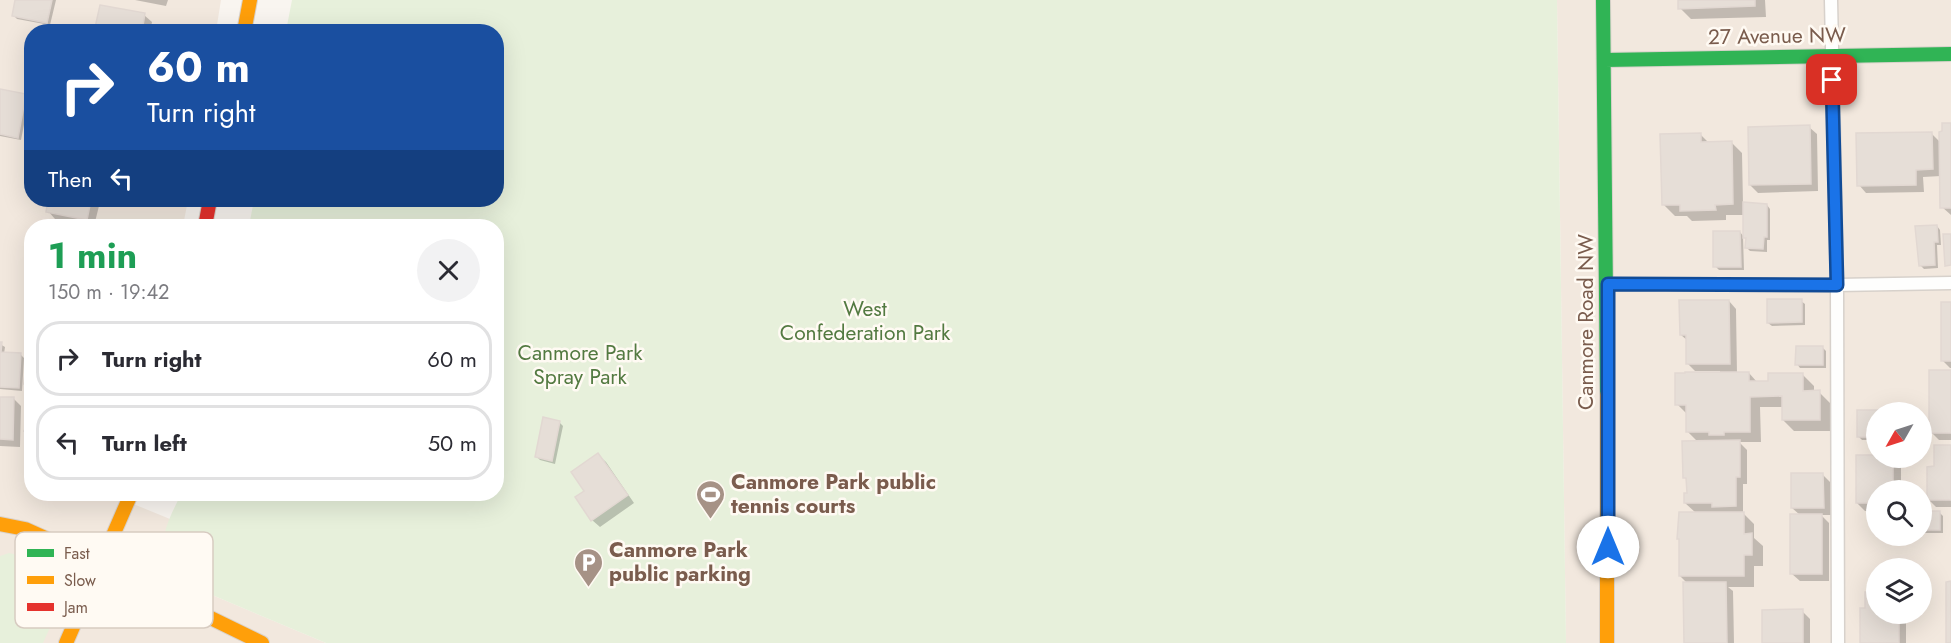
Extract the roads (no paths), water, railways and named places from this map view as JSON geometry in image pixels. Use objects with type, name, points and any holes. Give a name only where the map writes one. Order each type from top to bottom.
[{"type":"street","points":[[246,24],[250,0]]},
{"type":"street","name":"Canmore Road NW","points":[[1604,0],[1608,284],[1608,643]]},
{"type":"street","name":"27 Avenue NW","points":[[1605,60],[1951,54]]},
{"type":"street","points":[[115,532],[128,501]]},
{"type":"street","points":[[0,524],[32,532]]},
{"type":"street","points":[[213,619],[262,643]]},
{"type":"street","points":[[66,643],[73,628]]},
{"type":"lane","points":[[1831,0],[1837,285],[1838,643]]},
{"type":"lane","points":[[1608,284],[1951,283]]},
{"type":"place","name":"Canmore Park public tennis courts","points":[[710,520]]},
{"type":"place","name":"Canmore Park public parking","points":[[588,588]]},
{"type":"park label","name":"West Confederation Park","points":[[865,321]]},
{"type":"park label","name":"Canmore Park Spray Park","points":[[580,365]]}]
